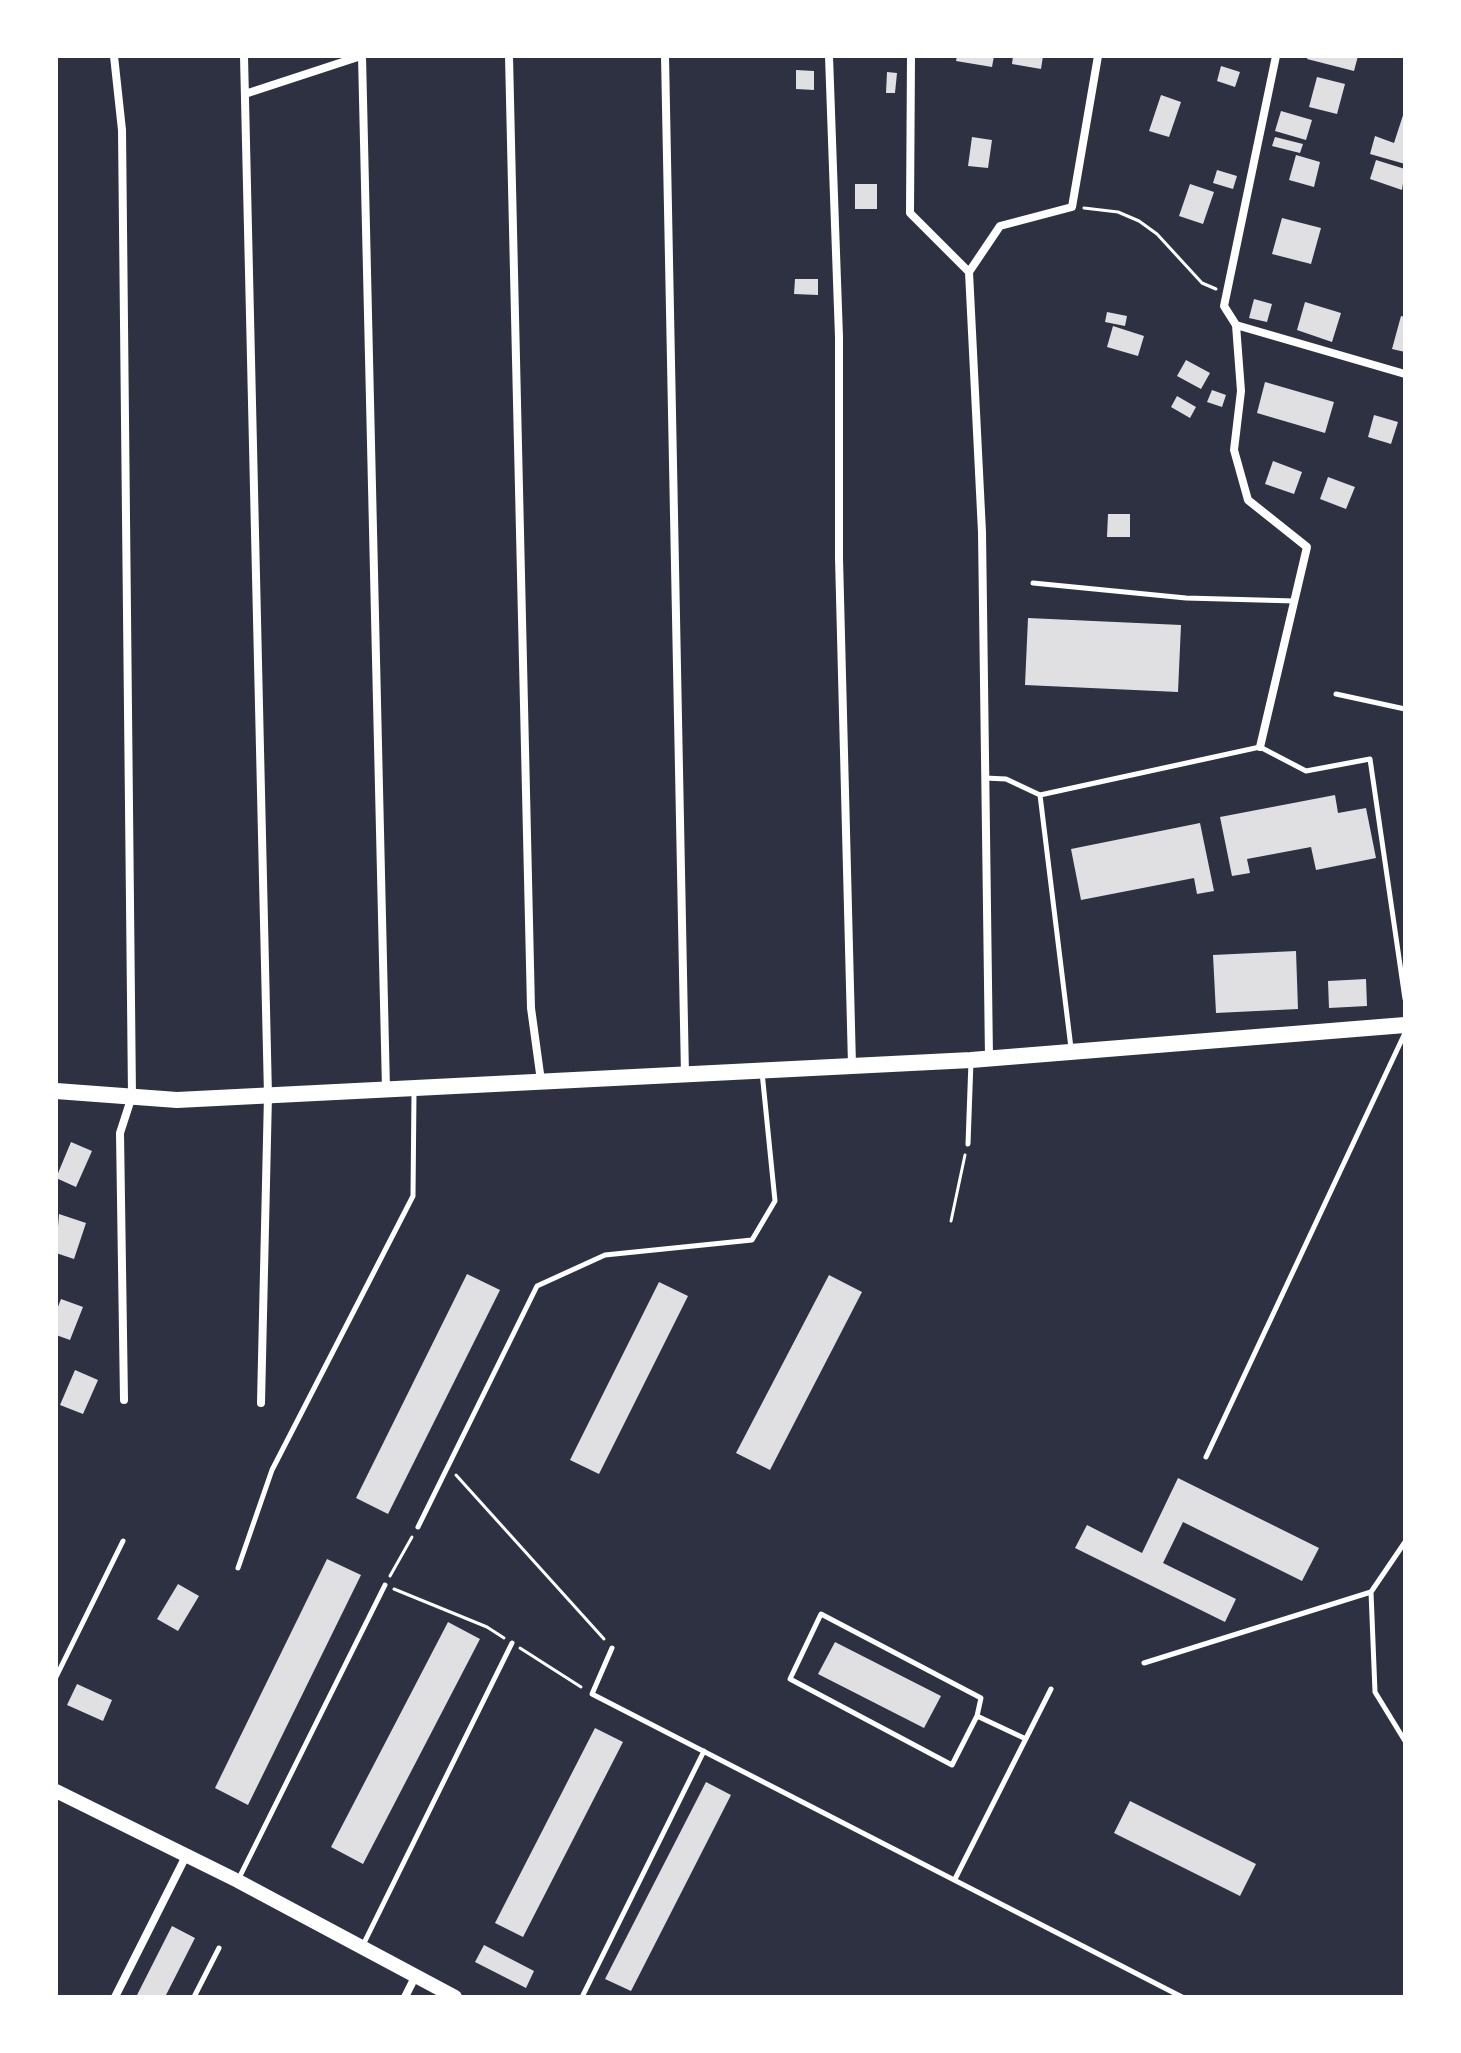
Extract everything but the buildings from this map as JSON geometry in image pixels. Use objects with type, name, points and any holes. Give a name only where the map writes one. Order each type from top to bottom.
[{"type":"main road","points":[[56,1091],[177,1100],[989,1059],[1405,1025]]},
{"type":"street","points":[[114,56],[122,130],[132,1096],[120,1133],[124,1400]]},
{"type":"street","points":[[244,56],[248,93],[268,1095],[261,1403]]},
{"type":"street","points":[[248,93],[362,56],[386,1089]]},
{"type":"street","points":[[509,56],[531,1008],[542,1082]]},
{"type":"street","points":[[665,56],[685,1075]]},
{"type":"street","points":[[829,56],[839,337],[839,558],[852,1066]]},
{"type":"street","points":[[911,56],[910,213],[969,272]]},
{"type":"street","points":[[989,1059],[982,532],[969,272],[1000,226],[1072,207],[1098,56]]},
{"type":"street","points":[[1260,747],[1307,547],[1248,500],[1234,450],[1241,391],[1236,325],[1224,306],[1276,56]]},
{"type":"street","points":[[1236,325],[1405,374]]},
{"type":"street","points":[[56,1791],[238,1881],[455,1997]]},
{"type":"street","points":[[115,1997],[186,1856]]},
{"type":"street","points":[[405,1997],[415,1977]]},
{"type":"lane","points":[[1033,583],[1186,598],[1295,601]]},
{"type":"lane","points":[[1336,694],[1405,709]]},
{"type":"lane","points":[[985,778],[1006,779],[1040,795],[1260,747],[1306,771],[1370,759],[1405,999]]},
{"type":"lane","points":[[1040,795],[1071,1053]]},
{"type":"lane","points":[[1206,1457],[1405,1033]]},
{"type":"lane","points":[[968,1144],[971,1060]]},
{"type":"lane","points":[[418,1527],[537,1286],[605,1255],[752,1240],[775,1201],[762,1071]]},
{"type":"lane","points":[[238,1568],[272,1470],[413,1196],[414,1088]]},
{"type":"lane","points":[[56,1677],[123,1541]]},
{"type":"lane","points":[[1405,1542],[1371,1592],[1375,1692],[1405,1741]]},
{"type":"lane","points":[[238,1881],[385,1585]]},
{"type":"lane","points":[[1144,1663],[1371,1592]]},
{"type":"lane","points":[[821,1614],[981,1698],[977,1716],[952,1765],[790,1679],[821,1614]]},
{"type":"lane","points":[[362,1948],[512,1643]]},
{"type":"lane","points":[[612,1648],[592,1694],[1182,1997]]},
{"type":"lane","points":[[955,1879],[1051,1689]]},
{"type":"lane","points":[[977,1716],[1026,1739]]},
{"type":"lane","points":[[582,1997],[704,1751]]},
{"type":"lane","points":[[194,1997],[219,1948]]},
{"type":"path","points":[[1072,207],[1118,212],[1139,221],[1157,234],[1202,283],[1227,294]]},
{"type":"path","points":[[951,1221],[968,1144]]},
{"type":"path","points":[[448,1466],[612,1648]]},
{"type":"path","points":[[418,1527],[385,1585],[487,1627],[592,1694]]}]
